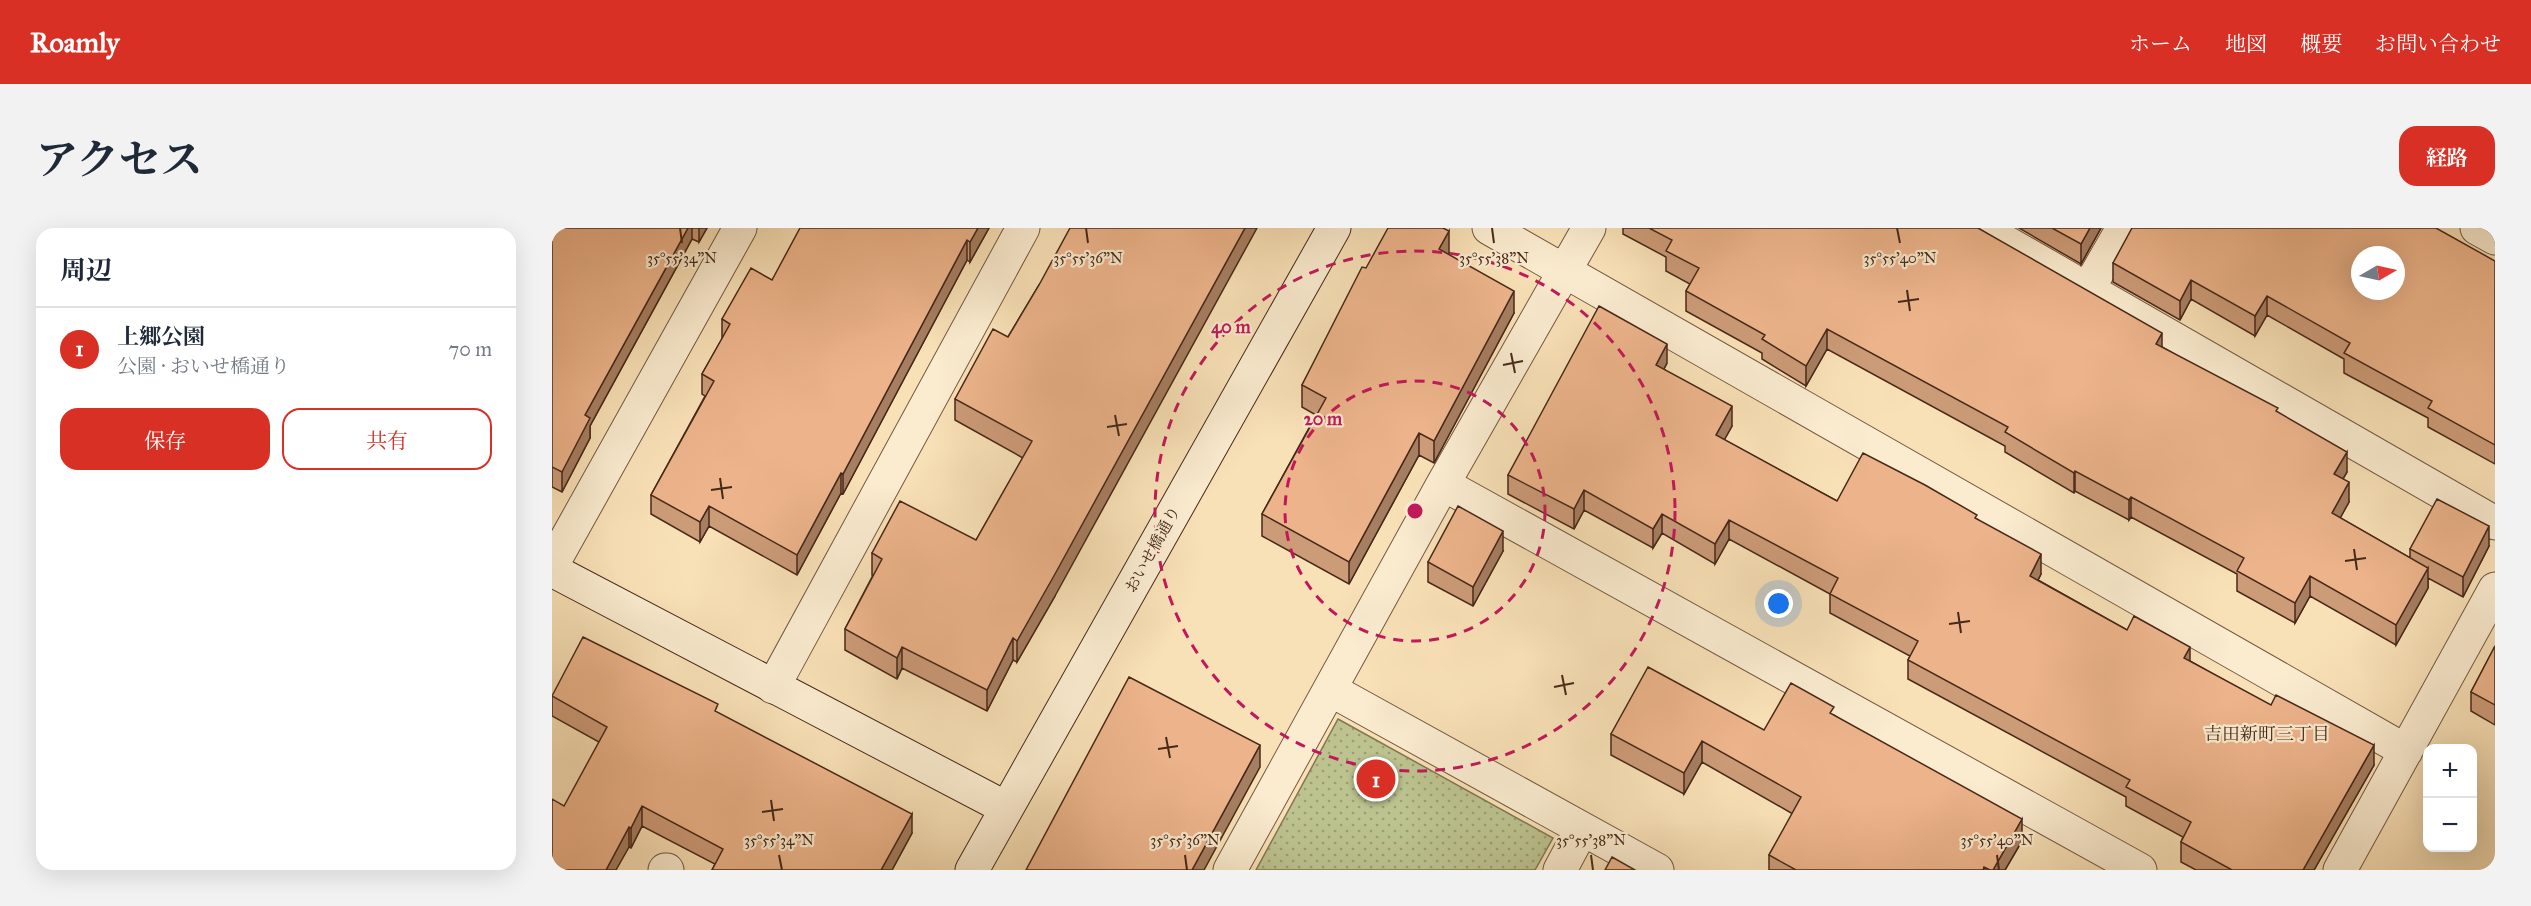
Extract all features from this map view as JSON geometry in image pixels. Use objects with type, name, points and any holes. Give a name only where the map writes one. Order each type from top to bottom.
[{"type":"street","points":[[552,565],[740,228]]},
{"type":"street","points":[[773,687],[1023,228]]},
{"type":"street","name":"おいせ橋通り","points":[[972,870],[1334,228]]},
{"type":"street","points":[[1489,228],[2406,751]]},
{"type":"street","points":[[1230,870],[1443,484],[1589,228]]},
{"type":"street","points":[[1981,228],[2495,523]]},
{"type":"street","points":[[2088,290],[2124,228]]},
{"type":"street","points":[[2477,228],[2495,238]]},
{"type":"street","points":[[1443,484],[2140,870]]},
{"type":"street","points":[[552,570],[1005,808]]},
{"type":"street","points":[[2347,868],[2406,751],[2495,589]]},
{"type":"street","points":[[1331,690],[1657,870]]},
{"type":"street","points":[[1560,870],[1582,829]]},
{"type":"green space","points":[[1338,719],[1553,838],[1535,870],[1256,870]]},
{"type":"building","points":[[552,228],[688,228],[585,415],[590,418],[562,472],[552,467]]},
{"type":"building","points":[[800,228],[978,228],[970,242],[967,240],[843,474],[841,473],[797,555],[709,506],[700,522],[651,495],[714,381],[702,374],[730,324],[722,319],[751,268],[772,280]]},
{"type":"building","points":[[1070,228],[1245,228],[1055,574],[1017,641],[1013,638],[987,690],[902,647],[897,658],[845,629],[882,559],[872,553],[900,501],[976,540],[1032,441],[955,399],[993,329],[1008,337]]},
{"type":"building","points":[[1388,228],[1443,228],[1449,231],[1439,249],[1514,291],[1434,441],[1419,433],[1349,562],[1262,514],[1326,398],[1302,385],[1362,267],[1366,268]]},
{"type":"building","points":[[1649,228],[1978,228],[2162,333],[2156,344],[2278,408],[2276,411],[2347,452],[2334,474],[2349,482],[2332,513],[2428,568],[2396,625],[2310,576],[2295,603],[2237,571],[2244,558],[2131,497],[2129,500],[2075,471],[2074,473],[2005,432],[2008,427],[1827,329],[1806,366],[1762,339],[1765,335],[1686,291],[1699,268],[1666,251],[1672,240]]},
{"type":"building","points":[[2052,228],[2090,228],[2081,244]]},
{"type":"building","points":[[2132,228],[2436,228],[2495,261],[2495,445],[2428,408],[2432,401],[2344,353],[2350,343],[2267,296],[2255,316],[2191,280],[2180,301],[2113,263]]},
{"type":"building","points":[[1599,306],[1667,344],[1656,365],[1732,406],[1716,435],[1837,501],[1863,453],[1925,485],[1977,515],[1975,518],[2041,554],[2030,576],[2127,630],[2134,616],[2190,647],[2184,658],[2271,705],[2276,695],[2374,745],[2303,870],[2232,870],[2181,842],[2191,822],[2126,787],[2130,780],[1908,660],[1918,641],[1830,594],[1838,578],[1729,520],[1715,544],[1662,514],[1653,529],[1584,490],[1574,509],[1508,475]]},
{"type":"building","points":[[2437,499],[2489,526],[2463,577],[2410,549]]},
{"type":"building","points":[[1458,506],[1503,531],[1473,587],[1428,562]]},
{"type":"building","points":[[583,637],[718,704],[715,711],[912,814],[881,870],[712,870],[723,849],[642,806],[606,870],[552,870],[552,799],[564,806],[607,727],[552,696]]},
{"type":"building","points":[[2495,646],[2495,705],[2471,692]]},
{"type":"building","points":[[1648,667],[1764,730],[1791,683],[1834,707],[1830,713],[2022,819],[1993,870],[1984,867],[1983,870],[1796,870],[1769,855],[1801,797],[1702,741],[1684,773],[1611,734]]},
{"type":"building","points":[[1129,677],[1260,745],[1192,870],[1026,870]]},
{"type":"building","points":[[1612,857],[1635,870],[1605,870]]},
{"type":"place","name":"上郷公園","points":[[1376,779]]},
{"type":"district","name":"吉田新町三丁目","points":[[2267,734]]}]
